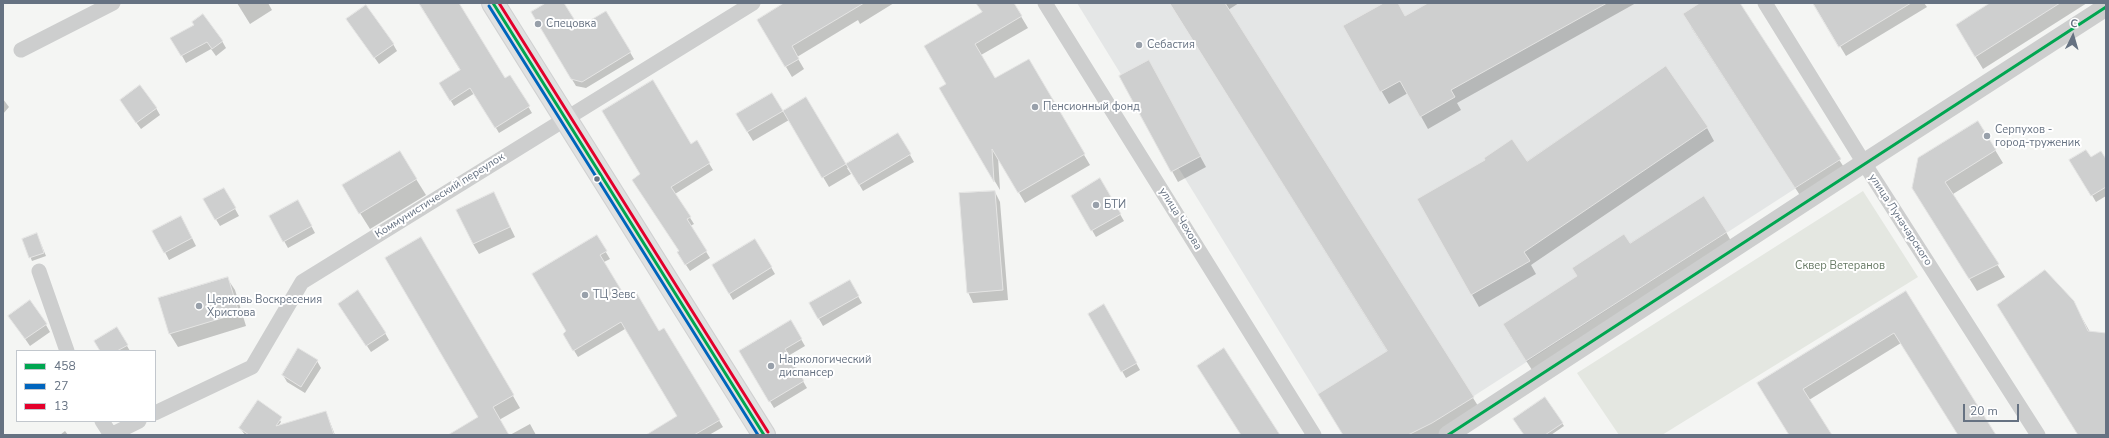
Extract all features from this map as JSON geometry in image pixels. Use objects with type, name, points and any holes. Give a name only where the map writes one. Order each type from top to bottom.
[{"type":"main road","points":[[493,3],[764,435]]},
{"type":"street","points":[[21,50],[113,3]]},
{"type":"street","name":"Коммунистический переулок","points":[[156,413],[252,367],[302,282],[753,3]]},
{"type":"street","name":"улица Чехова","points":[[1045,3],[1314,435]]},
{"type":"street","name":"улица Луначарского","points":[[1765,3],[1864,163],[2038,435]]},
{"type":"street","points":[[1448,435],[2106,7]]},
{"type":"street","points":[[39,271],[67,350]]},
{"type":"street","points":[[103,422],[111,435],[137,422]]},
{"type":"shaded area","points":[[1077,3],[1740,3],[1841,159],[1432,423],[1408,435],[1343,435]]},
{"type":"green space","name":"Сквер Ветеранов","points":[[1863,191],[1918,277],[1662,435],[1619,435],[1577,373]]},
{"type":"building","points":[[419,3],[459,3],[505,78],[510,75],[530,106],[495,128],[470,88],[450,101],[439,83],[460,70]]},
{"type":"building","points":[[546,3],[564,3],[579,27],[606,11],[631,52],[582,82],[571,79],[531,12]]},
{"type":"building","points":[[784,3],[864,3],[792,46],[799,59],[785,67],[757,20]]},
{"type":"building","points":[[976,3],[1014,3],[1022,16],[975,44],[995,78],[1029,59],[1085,154],[1018,193],[992,149],[994,182],[939,88],[946,84],[924,46],[982,12]]},
{"type":"building","points":[[1170,3],[1225,3],[1474,397],[1432,423],[1408,435],[1343,435],[1318,394],[1387,351]]},
{"type":"building","points":[[1384,3],[1398,3],[1405,16],[1428,3],[1607,3],[1451,90],[1455,97],[1420,117],[1400,81],[1380,92],[1343,26]]},
{"type":"building","points":[[1700,3],[1740,3],[1841,159],[1795,188],[1683,14]]},
{"type":"building","points":[[1813,3],[1911,3],[1839,47]]},
{"type":"building","points":[[1990,3],[2060,3],[1975,57],[1956,25]]},
{"type":"building","points":[[366,5],[394,44],[374,58],[346,19]]},
{"type":"building","points":[[203,14],[223,41],[212,49],[207,42],[181,56],[170,38],[194,25],[192,22]]},
{"type":"building","points":[[1149,60],[1201,156],[1171,172],[1119,76]]},
{"type":"building","points":[[1666,66],[1708,127],[1524,252],[1530,261],[1471,295],[1417,199],[1485,160],[1484,158],[1512,139],[1527,161]]},
{"type":"building","points":[[653,80],[691,144],[697,140],[710,163],[671,187],[691,217],[687,219],[707,251],[685,265],[677,252],[679,251],[632,180],[640,174],[602,111]]},
{"type":"building","points":[[140,85],[157,108],[136,123],[120,100]]},
{"type":"building","points":[[772,93],[783,111],[747,132],[736,114]]},
{"type":"building","points":[[806,97],[846,164],[822,178],[783,111]]},
{"type":"building","points":[[1978,121],[1996,150],[1945,182],[1999,264],[1969,279],[1912,188],[1918,158]]},
{"type":"building","points":[[898,133],[911,154],[859,185],[846,164]]},
{"type":"building","points":[[2086,150],[2091,157],[2101,151],[2106,159],[2106,187],[2091,196],[2069,160]]},
{"type":"building","points":[[400,151],[417,179],[359,214],[342,185]]},
{"type":"building","name":"БТИ","points":[[1100,178],[1121,214],[1091,231],[1071,196]]},
{"type":"building","points":[[224,188],[236,208],[215,220],[203,199]]},
{"type":"building","points":[[995,191],[1003,290],[967,293],[959,193]]},
{"type":"building","points":[[494,192],[510,227],[473,244],[456,210]]},
{"type":"building","points":[[1704,196],[1727,232],[1526,361],[1503,324],[1577,276],[1572,268],[1624,234],[1630,243]]},
{"type":"building","points":[[298,200],[312,226],[283,242],[269,216]]},
{"type":"building","points":[[181,216],[192,238],[164,253],[152,231]]},
{"type":"building","points":[[37,233],[44,253],[29,258],[22,239]]},
{"type":"building","points":[[597,235],[607,251],[600,255],[626,298],[636,292],[659,331],[664,328],[720,420],[694,435],[646,435],[677,416],[621,322],[573,351],[563,334],[566,331],[532,274]]},
{"type":"building","points":[[421,237],[514,395],[493,407],[509,435],[448,435],[478,417],[385,258]]},
{"type":"building","points":[[755,239],[772,267],[729,294],[712,265]]},
{"type":"building","points":[[2045,270],[2074,301],[2088,331],[2106,333],[2106,435],[2078,435],[1997,305]]},
{"type":"building","name":"Церковь Воскресения Христова","points":[[228,277],[239,313],[169,334],[158,298]]},
{"type":"building","points":[[850,280],[859,296],[818,319],[809,303]]},
{"type":"building","points":[[358,290],[386,333],[366,346],[338,304]]},
{"type":"building","points":[[1906,291],[1996,435],[1958,435],[1894,333],[1803,389],[1832,435],[1789,435],[1757,383]]},
{"type":"building","points":[[30,300],[47,324],[25,339],[8,316]]},
{"type":"building","points":[[1104,304],[1137,363],[1121,372],[1088,314]]},
{"type":"building","name":"Наркологический диспансер","points":[[791,320],[802,339],[785,349],[804,381],[769,402],[739,351]]},
{"type":"building","points":[[117,327],[128,345],[119,350],[99,350],[94,341]]},
{"type":"building","points":[[298,348],[318,360],[301,387],[282,375]]},
{"type":"building","points":[[1224,348],[1280,435],[1241,435],[1197,366]]},
{"type":"building","points":[[1545,397],[1563,423],[1545,435],[1524,435],[1513,419]]},
{"type":"building","points":[[258,400],[282,417],[276,426],[326,411],[334,435],[249,435],[239,428]]},
{"type":"transit line","name":"458","points":[[493,3],[764,435]]},
{"type":"transit line","name":"13","points":[[499,3],[768,432]]},
{"type":"transit line","name":"27","points":[[489,6],[758,435]]},
{"type":"transit line","name":"458","points":[[1448,435],[2106,7]]},
{"type":"place","name":"Спецовка","points":[[538,24]]},
{"type":"place","name":"Себастия","points":[[1139,45]]},
{"type":"place","name":"Пенсионный фонд","points":[[1035,107]]},
{"type":"place","name":"Серпухов - город-труженик","points":[[1987,136]]},
{"type":"place","name":"БТИ","points":[[1096,205]]},
{"type":"place","name":"ТЦ Зевс","points":[[585,295]]},
{"type":"place","name":"Церковь Воскресения Христова","points":[[199,306]]},
{"type":"place","name":"Наркологический диспансер","points":[[771,366]]}]
